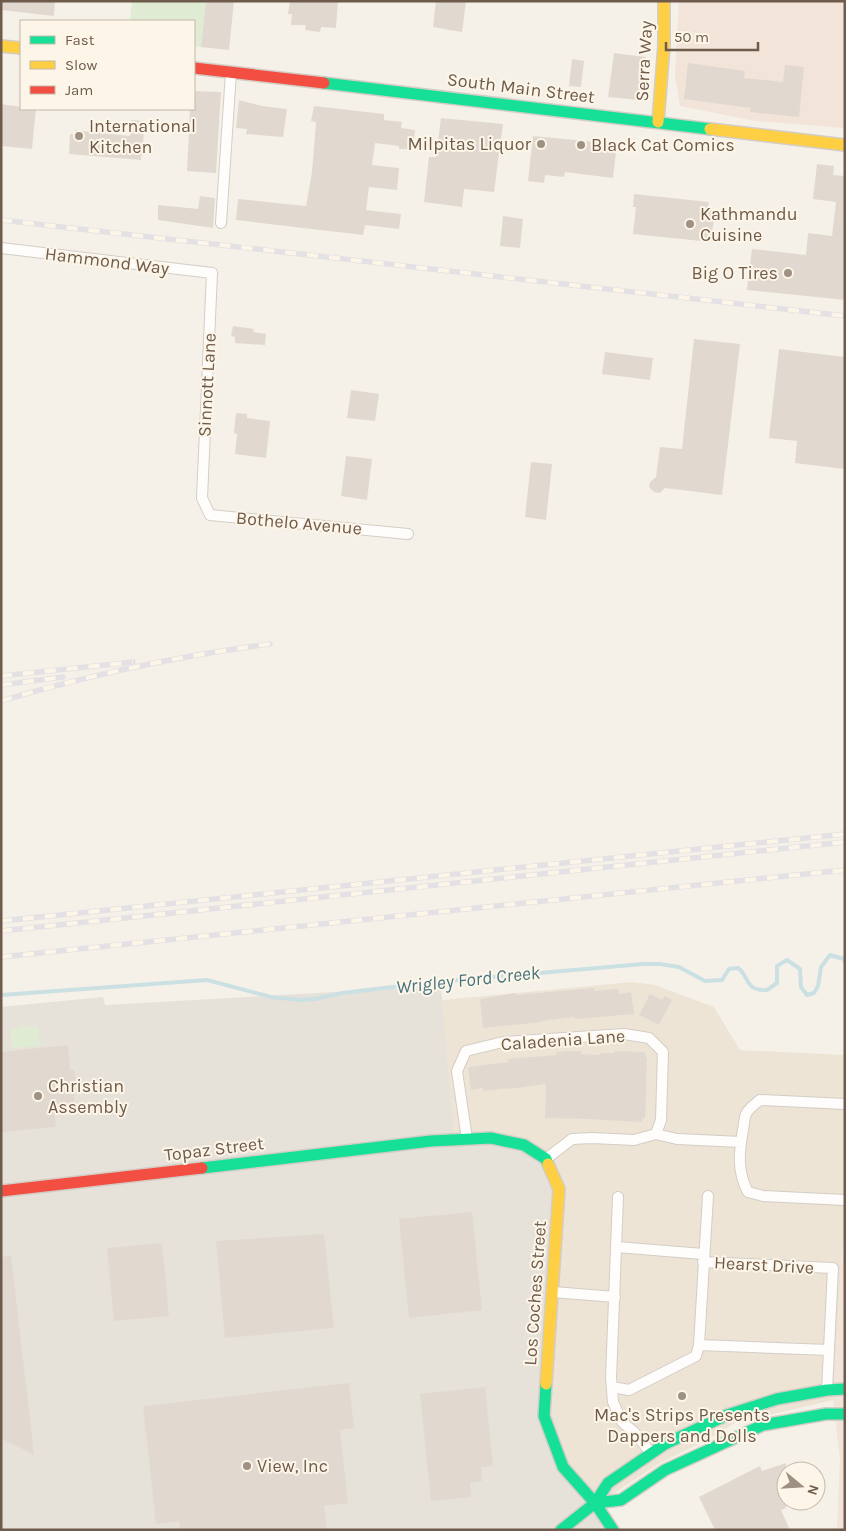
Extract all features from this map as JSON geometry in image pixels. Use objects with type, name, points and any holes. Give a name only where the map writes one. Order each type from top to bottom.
[{"type":"main road","name":"Serra Way","points":[[658,122],[664,45],[664,1]]},
{"type":"main road","points":[[1,46],[20,48]]},
{"type":"main road","name":"South Main Street","points":[[195,68],[845,145]]},
{"type":"main road","points":[[467,1139],[491,1138],[524,1145],[546,1159]]},
{"type":"main road","name":"Topaz Street","points":[[1,1191],[431,1141],[467,1139]]},
{"type":"main road","name":"Los Coches Street","points":[[546,1159],[559,1189],[544,1416],[563,1467],[595,1503],[613,1530]]},
{"type":"main road","points":[[561,1530],[595,1503],[608,1483],[665,1444],[727,1415],[777,1399],[827,1390],[845,1389]]},
{"type":"main road","points":[[595,1503],[621,1500],[665,1470],[763,1425],[826,1414],[845,1414]]},
{"type":"street","points":[[221,223],[231,72]]},
{"type":"street","name":"Hammond Way","points":[[1,248],[212,273]]},
{"type":"street","name":"Sinnott Lane","points":[[202,498],[212,273]]},
{"type":"street","name":"Bothelo Avenue","points":[[202,498],[210,515],[408,534]]},
{"type":"street","name":"Caladenia Lane","points":[[467,1139],[457,1071],[466,1051],[503,1042],[624,1034],[649,1038],[663,1052],[661,1120],[656,1134]]},
{"type":"street","points":[[845,1104],[760,1100],[752,1106],[746,1115],[741,1142],[740,1167],[742,1181],[748,1192],[763,1196],[845,1200]]},
{"type":"street","points":[[546,1159],[572,1139],[634,1140],[656,1134],[677,1139],[741,1142]]},
{"type":"street","points":[[612,1387],[628,1390],[696,1356],[699,1345],[708,1196]]},
{"type":"street","points":[[618,1197],[613,1402],[622,1422],[634,1432],[651,1453]]},
{"type":"street","points":[[617,1247],[703,1258]]},
{"type":"street","name":"Hearst Drive","points":[[703,1258],[833,1268],[827,1390]]},
{"type":"street","points":[[553,1292],[615,1297]]},
{"type":"street","points":[[699,1345],[829,1350]]},
{"type":"shaded area","points":[[679,1],[845,1],[845,128],[755,121],[680,106],[675,75]]},
{"type":"shaded area","points":[[632,982],[655,985],[714,1007],[740,1050],[845,1055],[845,1247],[842,1247],[833,1400],[735,1423],[707,1440],[660,1463],[595,1506],[568,1467],[455,1143],[442,1000]]},
{"type":"shaded area","points":[[441,986],[455,1143],[523,1140],[556,1189],[550,1415],[568,1467],[611,1530],[1,1530],[1,1007],[103,997],[105,1005]]},
{"type":"shaded area","points":[[842,1247],[845,1247],[845,1530],[837,1530],[840,1459],[833,1400]]},
{"type":"green space","points":[[132,1],[206,1],[201,47],[195,46],[195,20],[130,20]]},
{"type":"green space","points":[[23,1025],[29,1027],[38,1026],[40,1046],[12,1048],[10,1029],[21,1028]]},
{"type":"building","points":[[1,1],[55,1],[54,16],[1,10]]},
{"type":"building","points":[[206,1],[234,1],[229,50],[201,47]]},
{"type":"building","points":[[290,1],[338,1],[336,28],[321,27],[320,32],[305,30],[306,25],[291,25],[292,14],[288,14]]},
{"type":"building","points":[[436,1],[466,1],[462,32],[433,27]]},
{"type":"building","points":[[614,53],[646,57],[639,100],[608,97]]},
{"type":"building","points":[[572,59],[584,61],[581,87],[569,86]]},
{"type":"building","points":[[688,63],[745,71],[744,78],[783,82],[785,65],[804,67],[799,117],[750,112],[751,108],[684,99]]},
{"type":"building","points":[[195,91],[221,92],[216,173],[187,171],[190,110],[195,110]]},
{"type":"building","points":[[239,100],[262,106],[287,109],[283,137],[246,134],[247,129],[236,128]]},
{"type":"building","points":[[1,104],[20,107],[20,110],[36,110],[32,149],[1,146]]},
{"type":"building","points":[[314,106],[384,114],[384,120],[402,122],[401,128],[415,130],[413,149],[399,149],[399,146],[375,143],[372,165],[399,168],[397,190],[369,187],[366,210],[401,214],[399,229],[365,225],[363,235],[236,220],[238,199],[306,206],[312,172],[316,122],[311,121]]},
{"type":"building","points":[[441,118],[503,124],[494,192],[464,189],[462,207],[424,202],[429,157],[436,157]]},
{"type":"building","points":[[131,120],[144,121],[143,156],[141,155],[141,160],[69,154],[70,134],[75,134],[75,130],[130,136]]},
{"type":"building","points":[[533,136],[617,144],[613,178],[565,172],[564,177],[545,175],[544,183],[528,181]]},
{"type":"building","points":[[817,164],[834,166],[833,175],[845,176],[845,300],[747,290],[752,249],[806,255],[808,233],[832,236],[836,202],[813,199]]},
{"type":"building","points":[[634,194],[709,202],[708,209],[715,210],[711,242],[633,234],[636,207],[633,207]]},
{"type":"building","points":[[200,196],[215,198],[213,228],[158,220],[158,205],[198,209]]},
{"type":"building","points":[[503,216],[523,219],[520,248],[500,246]]},
{"type":"building","points":[[233,326],[254,329],[253,332],[266,334],[265,345],[235,343],[235,337],[231,336]]},
{"type":"building","points":[[694,339],[740,344],[722,495],[665,488],[660,493],[654,492],[649,487],[650,482],[656,477],[660,447],[682,449]]},
{"type":"building","points":[[779,349],[845,357],[845,469],[795,463],[797,441],[769,438]]},
{"type":"building","points":[[605,352],[653,358],[650,380],[602,374]]},
{"type":"building","points":[[351,390],[379,394],[375,421],[347,418]]},
{"type":"building","points":[[236,413],[247,414],[247,418],[270,421],[266,458],[235,454],[237,434],[234,433]]},
{"type":"building","points":[[346,456],[372,459],[367,500],[341,496]]},
{"type":"building","points":[[531,462],[552,464],[546,520],[525,517]]},
{"type":"building","points":[[594,988],[594,991],[618,989],[619,994],[631,992],[634,1014],[575,1019],[574,1017],[483,1028],[480,999],[516,993],[516,995]]},
{"type":"building","points":[[650,994],[662,1000],[664,996],[672,1000],[659,1025],[639,1015]]},
{"type":"building","name":"Christian Assembly","points":[[68,1045],[70,1070],[74,1070],[76,1084],[73,1084],[75,1108],[54,1110],[56,1127],[1,1132],[1,1052]]},
{"type":"building","points":[[581,1051],[581,1054],[600,1055],[601,1053],[615,1053],[615,1051],[645,1052],[645,1057],[647,1057],[646,1097],[645,1118],[642,1118],[642,1122],[545,1118],[546,1084],[483,1091],[483,1088],[471,1090],[468,1067],[509,1062],[508,1059],[556,1055],[556,1052]]},
{"type":"building","points":[[472,1212],[482,1310],[409,1318],[399,1219]]},
{"type":"building","points":[[324,1234],[334,1328],[225,1338],[216,1241]]},
{"type":"building","points":[[162,1243],[169,1316],[114,1321],[107,1248]]},
{"type":"building","points":[[11,1256],[34,1455],[1,1438],[1,1257]]},
{"type":"building","name":"View, Inc","points":[[349,1383],[354,1428],[340,1430],[348,1503],[324,1506],[327,1530],[180,1530],[179,1521],[156,1524],[143,1406]]},
{"type":"building","points":[[485,1387],[493,1466],[481,1467],[482,1481],[470,1483],[471,1497],[431,1501],[420,1394]]},
{"type":"building","points":[[760,1466],[762,1471],[776,1466],[776,1511],[781,1511],[790,1530],[715,1530],[699,1497]]},
{"type":"waterway","name":"Wrigley Ford Creek","points":[[1,995],[207,980],[271,997],[301,1000],[435,982],[643,964],[679,967],[705,981],[722,980],[729,969],[738,968],[751,986],[767,990],[777,983],[777,966],[787,960],[800,969],[801,987],[807,995],[814,993],[818,986],[821,967],[830,955],[844,959],[845,962]]},
{"type":"railway","points":[[1,220],[845,316]]},
{"type":"railway","points":[[1,701],[134,667],[270,644]]},
{"type":"railway","points":[[1,676],[133,662]]},
{"type":"railway","points":[[1,685],[63,677]]},
{"type":"railway","points":[[1,921],[845,834]]},
{"type":"railway","points":[[1,931],[845,842]]},
{"type":"railway","points":[[1,957],[845,870]]},
{"type":"traffic: fast","points":[[324,83],[710,129]]},
{"type":"traffic: fast","points":[[202,1168],[431,1141],[491,1138],[524,1145],[546,1159],[548,1164]]},
{"type":"traffic: fast","points":[[546,1384],[544,1416],[563,1467],[595,1503],[613,1530]]},
{"type":"traffic: fast","points":[[561,1530],[595,1503],[608,1483],[665,1444],[727,1415],[777,1399],[827,1390],[845,1389]]},
{"type":"traffic: fast","points":[[595,1503],[621,1500],[665,1470],[763,1425],[826,1414],[845,1414]]},
{"type":"traffic: slow","points":[[658,122],[664,45],[664,1]]},
{"type":"traffic: slow","points":[[1,46],[20,48]]},
{"type":"traffic: slow","points":[[710,129],[845,145]]},
{"type":"traffic: slow","points":[[546,1384],[559,1189],[548,1164]]},
{"type":"traffic: jam","points":[[195,68],[324,83]]},
{"type":"traffic: jam","points":[[1,1191],[202,1168]]},
{"type":"place","name":"International Kitchen","points":[[79,136]]},
{"type":"place","name":"Milpitas Liquor","points":[[541,144]]},
{"type":"place","name":"Black Cat Comics","points":[[581,145]]},
{"type":"place","name":"Kathmandu Cuisine","points":[[690,224]]},
{"type":"place","name":"Big O Tires","points":[[788,273]]},
{"type":"place","name":"Christian Assembly","points":[[38,1096]]},
{"type":"place","name":"Mac's Strips Presents Dappers and Dolls","points":[[682,1396]]},
{"type":"place","name":"View, Inc","points":[[247,1466]]}]
